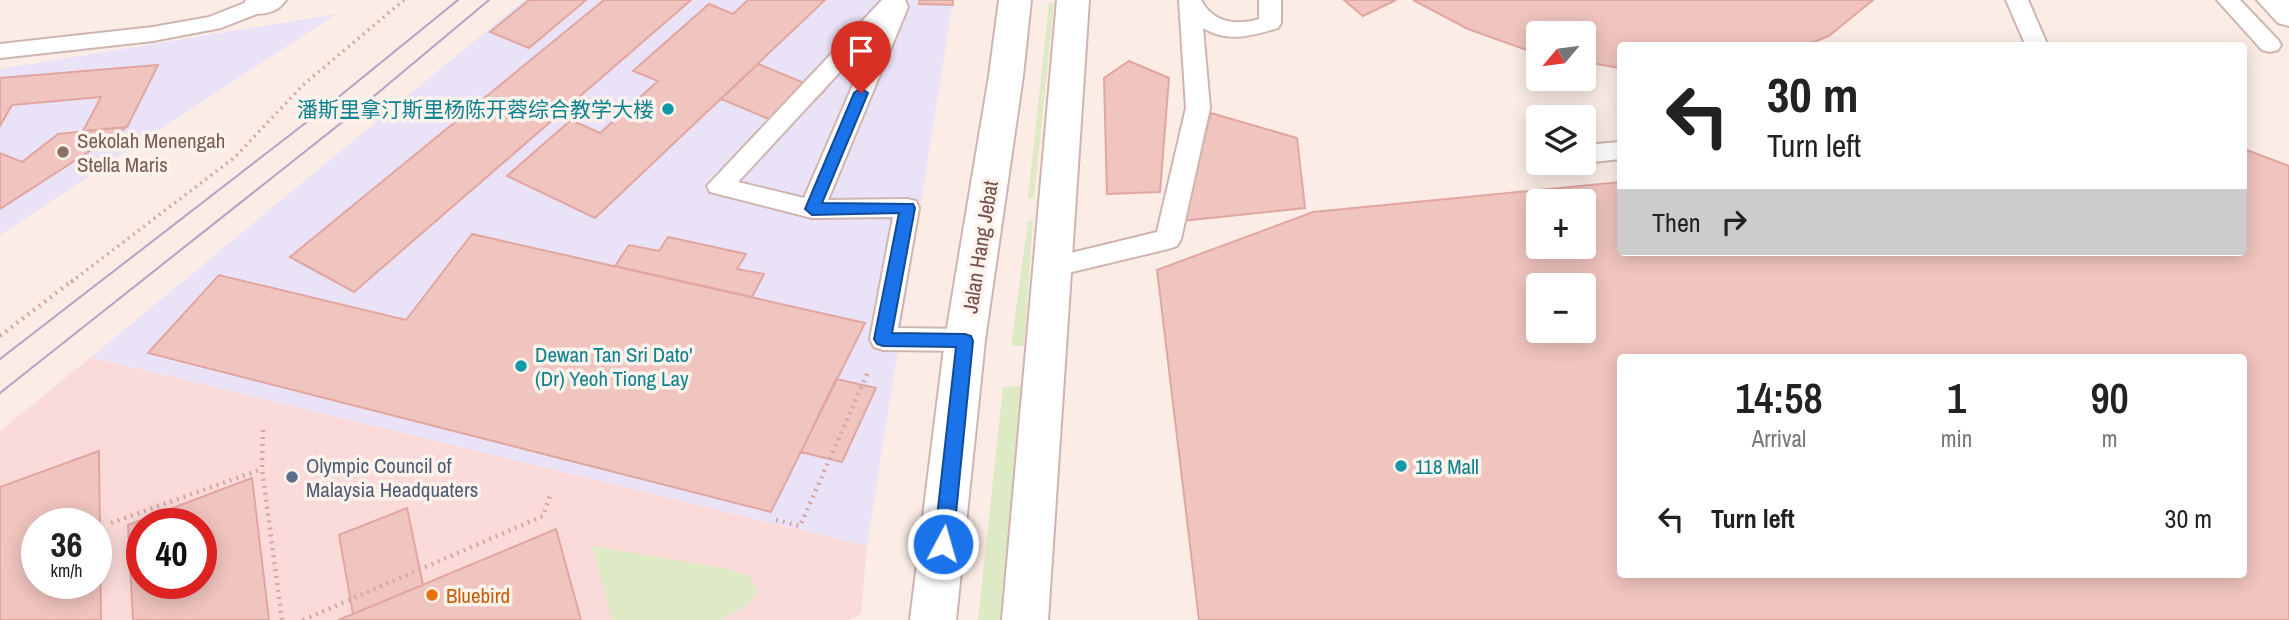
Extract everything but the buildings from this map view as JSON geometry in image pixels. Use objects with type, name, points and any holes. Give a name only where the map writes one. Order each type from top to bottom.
[{"type":"street","name":"Jalan Hang Jebat","points":[[933,620],[965,341],[1006,76],[1015,0]]},
{"type":"street","points":[[1025,620],[1073,0]]},
{"type":"street","points":[[2273,0],[2289,16]]},
{"type":"lane","points":[[812,209],[897,0]]},
{"type":"lane","points":[[897,0],[719,186],[812,209],[907,208],[883,339],[965,341]]},
{"type":"lane","points":[[1190,2],[1210,25],[1240,33],[1270,23],[1270,0]]},
{"type":"lane","points":[[2017,0],[2035,42]]},
{"type":"lane","points":[[2228,0],[2270,45]]},
{"type":"lane","points":[[1051,267],[1168,239],[1198,108],[1190,2]]},
{"type":"lane","points":[[0,51],[90,46],[213,23],[265,3]]},
{"type":"lane","points":[[1596,153],[1617,151]]},
{"type":"path","points":[[0,336],[235,158],[303,85],[404,0]]},
{"type":"path","points":[[776,520],[800,526],[883,339]]},
{"type":"path","points":[[263,430],[262,469],[282,620]]},
{"type":"path","points":[[112,523],[262,469]]},
{"type":"path","points":[[303,620],[543,516],[551,493]]},
{"type":"shaded area","points":[[524,0],[953,0],[867,546],[91,357]]},
{"type":"shaded area","name":"Sekolah Menengah Stella Maris","points":[[336,14],[0,235],[0,69]]},
{"type":"shaded area","name":"Olympic Council of Malaysia Headquaters","points":[[91,357],[867,546],[861,614],[848,620],[0,620],[0,431]]},
{"type":"green space","points":[[1049,3],[1054,3],[1034,198],[1028,198]]},
{"type":"green space","points":[[1028,221],[1033,221],[1024,346],[1011,346]]},
{"type":"green space","points":[[1023,386],[1001,620],[978,620],[1003,387]]},
{"type":"green space","points":[[592,546],[729,569],[750,577],[758,591],[748,605],[720,620],[612,620]]},
{"type":"tram line","points":[[0,359],[325,108],[458,0]]},
{"type":"tram line","points":[[0,393],[355,112],[489,0]]},
{"type":"place","name":"潘斯里拿汀斯里杨陈开蓉综合教学大楼","points":[[668,109]]},
{"type":"place","name":"Sekolah Menengah Stella Maris","points":[[63,152]]},
{"type":"place","name":"Dewan Tan Sri Dato' (Dr) Yeoh Tiong Lay","points":[[521,366]]},
{"type":"place","name":"118 Mall","points":[[1401,466]]},
{"type":"place","name":"Olympic Council of Malaysia Headquaters","points":[[292,477]]},
{"type":"place","name":"Bluebird","points":[[432,595]]},
{"type":"route","points":[[861,93],[812,209],[907,208],[883,339],[965,341],[943,544]]}]
